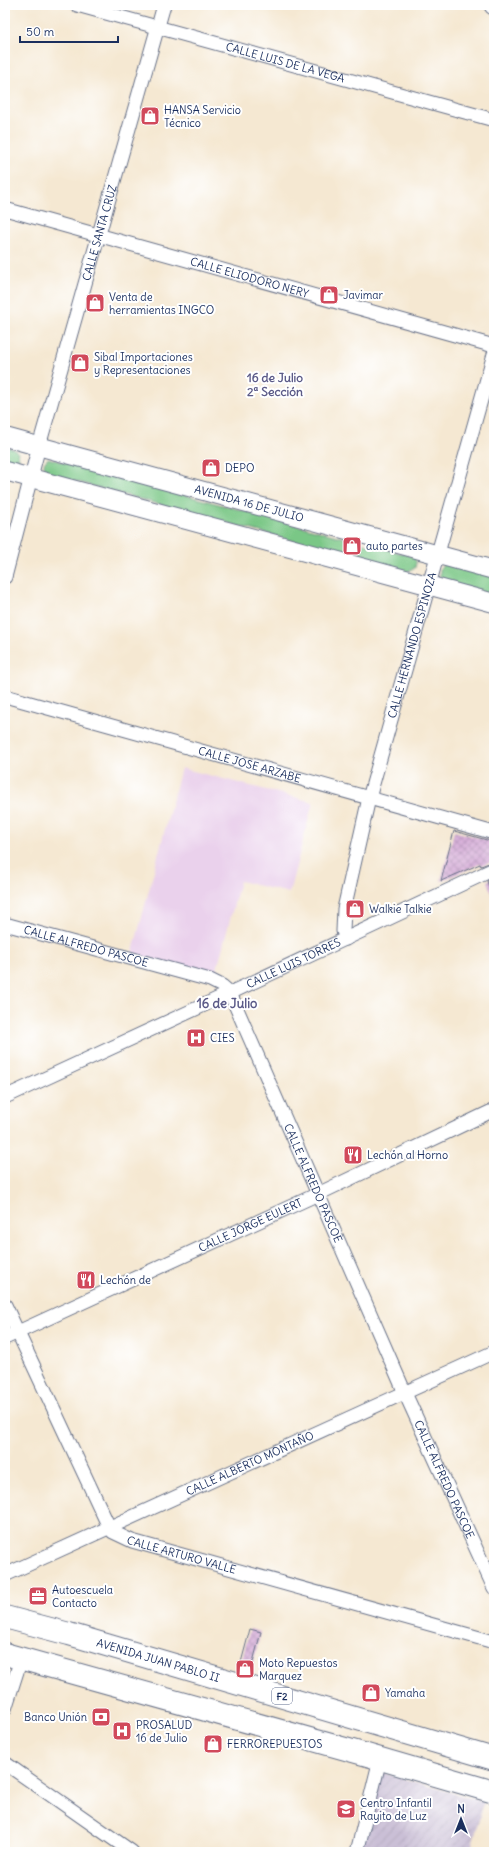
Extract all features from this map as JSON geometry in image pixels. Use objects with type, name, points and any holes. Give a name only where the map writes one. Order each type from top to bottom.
[{"type":"highway","name":"AVENIDA JUAN PABLO II","points":[[5,1617],[70,1634],[494,1759]]},
{"type":"highway","points":[[13,1656],[494,1792]]},
{"type":"street","name":"CALLE LUIS DE LA VEGA","points":[[77,5],[494,120]]},
{"type":"street","name":"CALLE SANTA CRUZ","points":[[5,577],[30,478],[164,5]]},
{"type":"street","name":"CALLE ELIODORO NERY","points":[[5,209],[494,346]]},
{"type":"street","name":"CALLE HERNANDO ESPINOZA","points":[[346,938],[343,931],[344,910],[370,798],[494,354]]},
{"type":"street","name":"AVENIDA 16 DE JULIO","points":[[5,437],[494,570]]},
{"type":"street","points":[[5,471],[494,603]]},
{"type":"street","name":"CALLE JOSE ARZABE","points":[[5,696],[494,833]]},
{"type":"street","name":"CALLE LUIS TORRES","points":[[5,1097],[230,994],[494,869]]},
{"type":"street","name":"CALLE ALFREDO PASCOE","points":[[5,924],[210,980],[222,986],[230,994],[405,1393],[494,1588]]},
{"type":"street","name":"CALLE JORGE EULERT","points":[[5,1338],[318,1194],[494,1110]]},
{"type":"street","points":[[5,1305],[109,1527]]},
{"type":"street","name":"CALLE ALBERTO MONTAÑO","points":[[5,1575],[494,1352]]},
{"type":"street","name":"CALLE ARTURO VALLE","points":[[109,1527],[113,1532],[132,1541],[494,1642]]},
{"type":"street","points":[[5,1709],[13,1656]]},
{"type":"street","points":[[357,1852],[380,1759]]},
{"type":"street","points":[[5,1764],[132,1852]]},
{"type":"shaded area","points":[[181,768],[313,802],[289,893],[240,881],[215,977],[132,955]]},
{"type":"shaded area","points":[[381,1772],[484,1802],[470,1852],[389,1852],[360,1844]]},
{"type":"green space","points":[[5,446],[17,451],[19,459],[16,463],[5,463]]},
{"type":"green space","points":[[48,458],[415,557],[415,568],[406,572],[45,473],[44,463]]},
{"type":"green space","points":[[445,563],[494,574],[494,596],[445,582],[440,576],[440,568]]},
{"type":"building","points":[[454,831],[494,842],[494,861],[481,866],[480,864],[441,881]]},
{"type":"building","points":[[494,878],[494,897],[493,897],[487,881]]},
{"type":"building","points":[[250,1629],[261,1632],[250,1673],[239,1670]]},
{"type":"place","name":"HANSA Servicio Técnico","points":[[150,116]]},
{"type":"place","name":"Javimar","points":[[329,295]]},
{"type":"place","name":"Venta de herramientas INGCO","points":[[95,303]]},
{"type":"place","name":"Sibal Importaciones y Representaciones","points":[[80,363]]},
{"type":"place","name":"DEPO","points":[[211,468]]},
{"type":"place","name":"auto partes","points":[[352,546]]},
{"type":"place","name":"Walkie Talkie","points":[[355,909]]},
{"type":"place","name":"CIES","points":[[196,1038]]},
{"type":"place","name":"Lechón al Horno","points":[[353,1155]]},
{"type":"place","name":"Lechón de","points":[[86,1280]]},
{"type":"place","name":"Autoescuela Contacto","points":[[38,1596]]},
{"type":"place","name":"Moto Repuestos Marquez","points":[[245,1669]]},
{"type":"place","name":"Yamaha","points":[[371,1693]]},
{"type":"place","name":"Banco Unión","points":[[101,1717]]},
{"type":"place","name":"PROSALUD 16 de Julio","points":[[122,1731]]},
{"type":"place","name":"FERROREPUESTOS","points":[[213,1744]]},
{"type":"place","name":"Centro Infantil Rayito de Luz","points":[[346,1809]]},
{"type":"district","name":"16 de Julio 2ª Sección","points":[[275,385]]},
{"type":"district","name":"16 de Julio","points":[[227,1003]]}]
